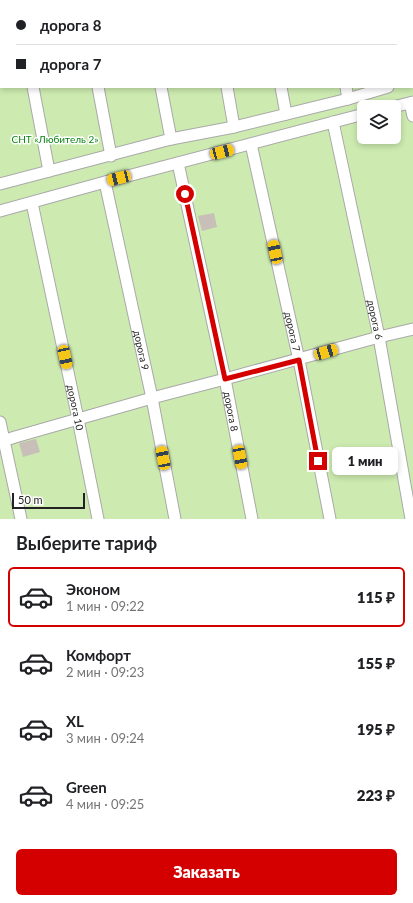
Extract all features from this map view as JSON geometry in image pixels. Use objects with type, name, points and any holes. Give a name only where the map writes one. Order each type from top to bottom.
[{"type":"street","points":[[33,88],[49,171]]},
{"type":"street","points":[[98,88],[111,156]]},
{"type":"street","points":[[161,88],[171,139]]},
{"type":"street","points":[[227,88],[234,127]]},
{"type":"street","points":[[281,88],[286,114]]},
{"type":"street","points":[[346,88],[348,99]]},
{"type":"street","points":[[0,184],[171,139],[234,127],[348,99],[385,88]]},
{"type":"street","points":[[401,105],[412,102],[413,116]]},
{"type":"street","points":[[0,211],[357,116]]},
{"type":"street","name":"дорога 6","points":[[333,122],[379,337],[411,519]]},
{"type":"street","name":"дорога 7","points":[[251,144],[299,360],[330,519]]},
{"type":"street","name":"дорога 8","points":[[178,163],[225,379],[252,519]]},
{"type":"street","name":"дорога 9","points":[[105,182],[152,398],[175,519]]},
{"type":"street","name":"дорога 10","points":[[32,203],[98,519]]},
{"type":"street","points":[[2,442],[15,436],[152,398],[413,329]]},
{"type":"street","points":[[0,422],[2,442],[21,519]]},
{"type":"green space","name":"СНТ «Любитель 2»","points":[[0,88],[413,88],[413,519],[0,519]]},
{"type":"building","points":[[214,213],[217,227],[202,231],[198,216]]},
{"type":"building","points":[[36,439],[40,452],[23,457],[19,443]]},
{"type":"route","points":[[185,194],[225,379],[299,360],[318,461]]}]
